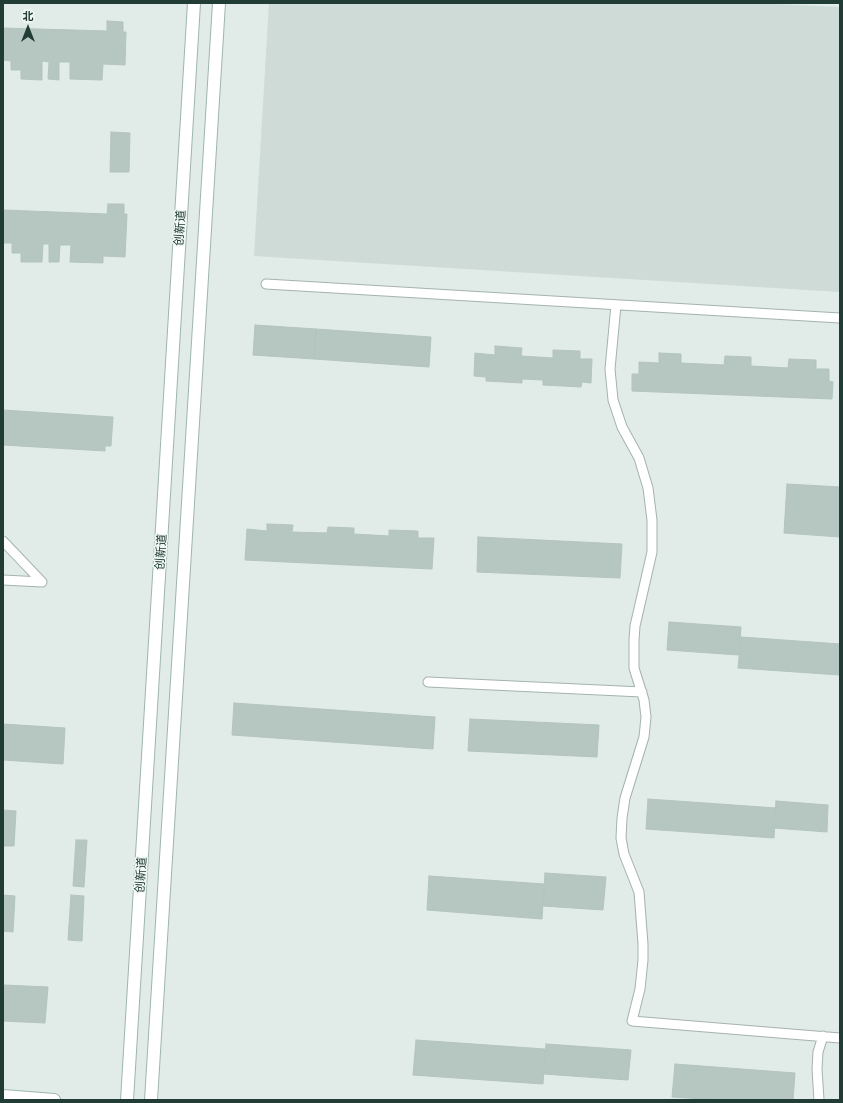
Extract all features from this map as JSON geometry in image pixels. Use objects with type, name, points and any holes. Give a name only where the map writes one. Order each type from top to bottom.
[{"type":"street","name":"创新道","points":[[127,1100],[194,3]]},
{"type":"street","name":"创新道","points":[[152,1100],[219,3]]},
{"type":"street","points":[[3,1096],[54,1100]]},
{"type":"lane","points":[[266,284],[840,318]]},
{"type":"lane","points":[[616,305],[610,369],[613,400],[622,427],[639,458],[648,488],[652,520],[652,552],[635,626],[634,640],[634,668],[642,692],[646,716],[644,737],[626,798],[622,818],[621,838],[624,854],[639,892],[643,944],[640,990],[632,1021],[840,1038]]},
{"type":"lane","points":[[3,541],[42,582],[3,580]]},
{"type":"lane","points":[[428,682],[642,692]]},
{"type":"lane","points":[[819,1100],[816,1069],[818,1052],[823,1036]]},
{"type":"shaded area","points":[[269,3],[751,3],[840,7],[840,292],[254,256]]},
{"type":"building","points":[[107,21],[123,22],[123,32],[126,32],[125,65],[103,64],[102,80],[70,79],[70,62],[59,62],[59,80],[48,79],[49,62],[42,61],[42,80],[21,79],[21,70],[11,70],[11,61],[3,60],[3,28],[107,31]]},
{"type":"building","points":[[111,132],[130,133],[129,172],[110,172]]},
{"type":"building","points":[[108,204],[124,204],[124,214],[127,214],[125,257],[103,256],[103,263],[70,262],[71,245],[60,245],[59,262],[49,262],[49,244],[43,244],[42,262],[21,262],[21,253],[12,253],[12,243],[3,243],[3,210],[107,214]]},
{"type":"building","points":[[255,325],[316,329],[314,359],[253,355]]},
{"type":"building","points":[[316,329],[431,337],[429,367],[314,359]]},
{"type":"building","points":[[495,346],[522,348],[521,356],[553,358],[553,350],[580,351],[580,359],[592,359],[591,383],[582,382],[581,387],[543,385],[543,380],[522,379],[522,383],[486,381],[486,377],[474,376],[475,353],[495,355]]},
{"type":"building","points":[[659,353],[681,354],[681,363],[724,365],[725,356],[751,357],[751,366],[788,368],[789,359],[816,360],[816,369],[829,369],[829,381],[833,382],[832,399],[632,391],[632,374],[639,374],[639,362],[659,363]]},
{"type":"building","points":[[3,410],[113,417],[111,446],[105,446],[105,451],[3,445]]},
{"type":"building","points":[[787,484],[840,487],[840,537],[784,533]]},
{"type":"building","points":[[267,524],[293,525],[292,532],[327,533],[328,527],[354,528],[354,534],[389,536],[389,530],[418,531],[418,538],[434,538],[432,569],[245,560],[247,529],[267,531]]},
{"type":"building","points":[[478,537],[622,544],[620,578],[477,572]]},
{"type":"building","points":[[669,622],[741,627],[739,655],[667,650]]},
{"type":"building","points":[[741,637],[840,644],[840,675],[738,668]]},
{"type":"building","points":[[234,703],[435,717],[433,749],[232,735]]},
{"type":"building","points":[[470,719],[599,725],[597,757],[468,751]]},
{"type":"building","points":[[3,724],[65,728],[63,764],[3,760]]},
{"type":"building","points":[[648,799],[776,808],[774,838],[646,829]]},
{"type":"building","points":[[776,801],[828,805],[827,832],[774,828]]},
{"type":"building","points":[[3,810],[16,811],[14,846],[3,846]]},
{"type":"building","points":[[76,840],[87,840],[84,887],[73,886]]},
{"type":"building","points":[[545,873],[606,877],[603,910],[543,906]]},
{"type":"building","points":[[429,876],[544,884],[542,919],[427,910]]},
{"type":"building","points":[[3,895],[15,896],[13,932],[3,931]]},
{"type":"building","points":[[71,895],[84,896],[82,941],[68,940]]},
{"type":"building","points":[[3,985],[48,987],[45,1023],[3,1021]]},
{"type":"building","points":[[416,1040],[545,1049],[543,1084],[413,1075]]},
{"type":"building","points":[[546,1044],[631,1050],[628,1080],[544,1074]]},
{"type":"building","points":[[675,1064],[795,1073],[793,1100],[720,1100],[672,1097]]}]
